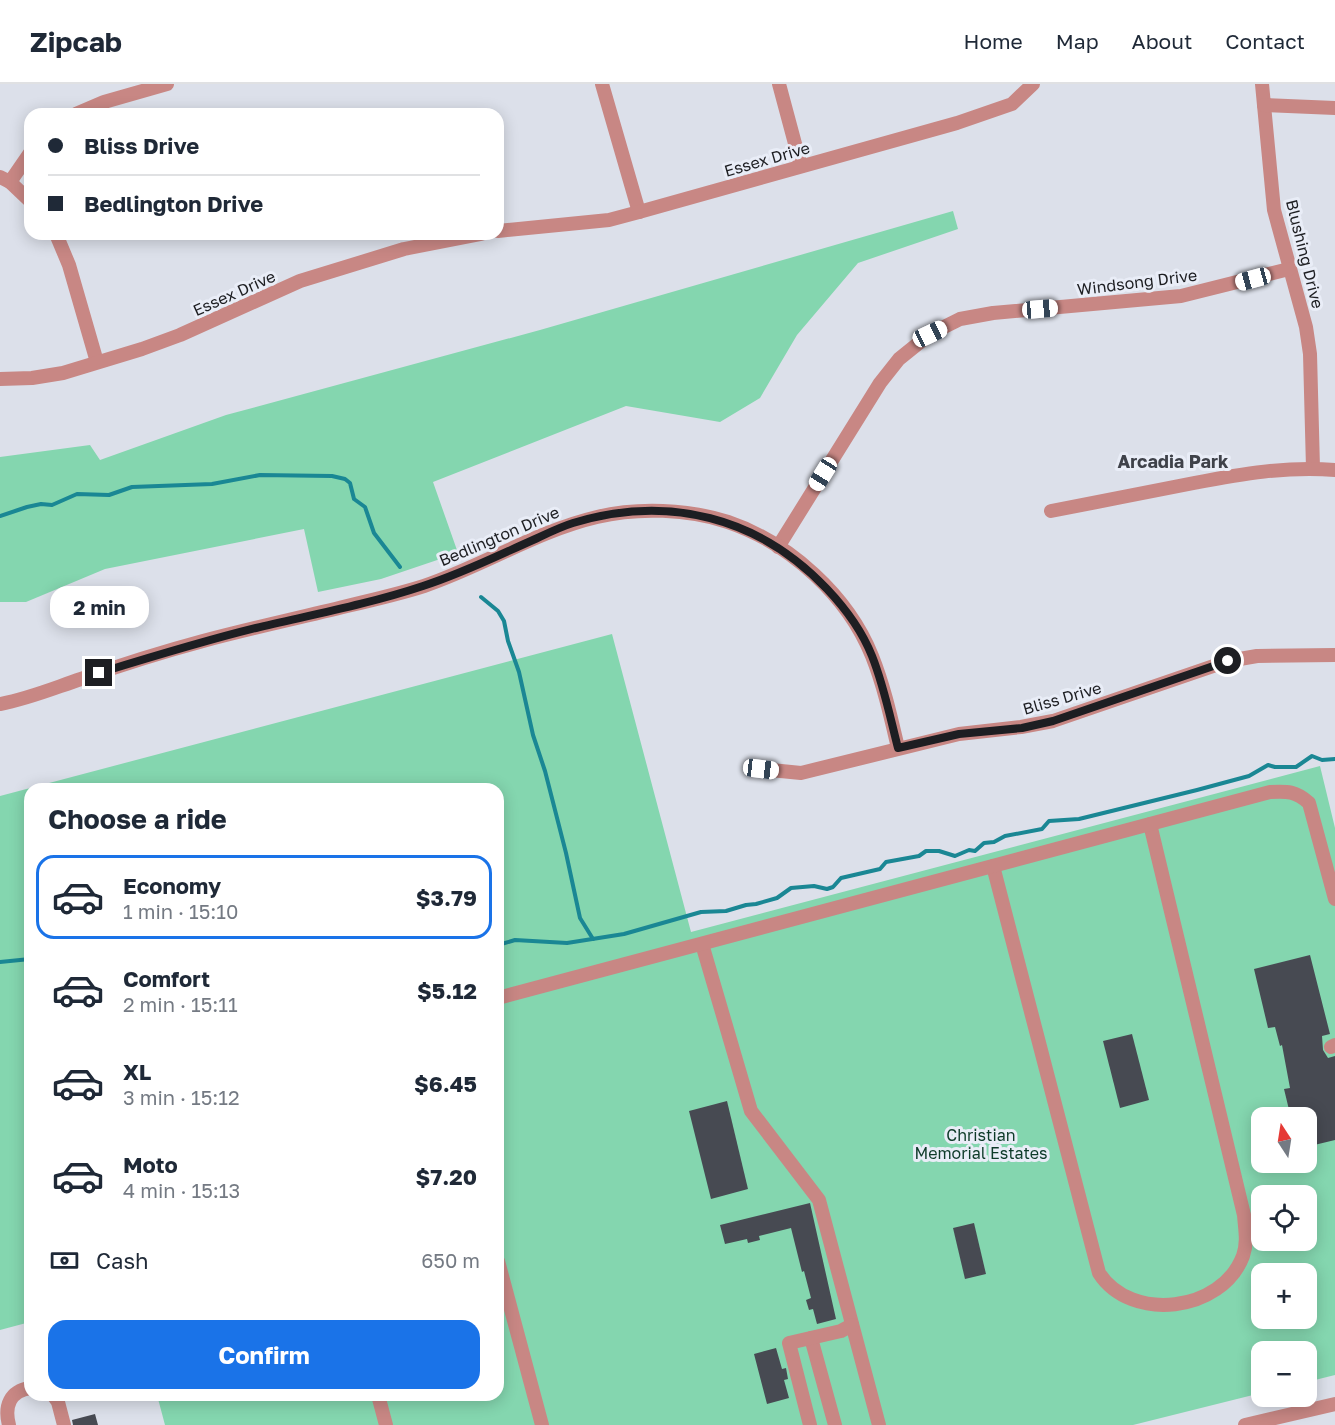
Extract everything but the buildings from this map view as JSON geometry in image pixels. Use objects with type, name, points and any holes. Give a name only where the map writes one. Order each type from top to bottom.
[{"type":"street","points":[[90,108],[167,84]]},
{"type":"street","points":[[602,84],[639,212]]},
{"type":"street","points":[[778,84],[801,166]]},
{"type":"street","name":"Essex Drive","points":[[504,230],[609,220],[639,212],[957,123],[1012,104],[1033,84]]},
{"type":"street","name":"Blushing Drive","points":[[1262,84],[1274,210],[1306,327],[1310,354],[1312,468]]},
{"type":"street","points":[[1264,105],[1335,108]]},
{"type":"street","points":[[24,159],[5,180],[24,196]]},
{"type":"street","points":[[59,240],[69,265],[98,362]]},
{"type":"street","name":"Essex Drive","points":[[0,379],[32,378],[63,373],[180,335],[300,281],[404,249],[450,240]]},
{"type":"street","name":"Windsong Drive","points":[[778,547],[880,383],[899,359],[930,334],[960,319],[993,313],[1181,296],[1289,269]]},
{"type":"street","points":[[1050,511],[1231,476],[1276,470],[1312,468],[1335,470]]},
{"type":"street","name":"Bedlington Drive","points":[[0,704],[21,700],[202,642],[424,586],[571,524],[600,516],[662,511],[698,515],[728,522],[778,547],[813,574],[852,618],[872,655],[884,689],[898,748]]},
{"type":"street","name":"Bliss Drive","points":[[761,769],[801,773],[959,734],[1022,728],[1053,721],[1228,661],[1257,656],[1335,654]]},
{"type":"street","points":[[504,996],[1270,792],[1290,791],[1309,803],[1335,899]]},
{"type":"street","points":[[993,866],[1099,1273],[1107,1286],[1134,1301],[1169,1305],[1186,1302],[1207,1294],[1225,1283],[1237,1268],[1244,1254],[1247,1238],[1241,1204],[1150,824]]},
{"type":"street","points":[[702,944],[751,1111],[819,1200],[879,1425]]},
{"type":"street","points":[[504,1283],[542,1425]]},
{"type":"street","points":[[810,1425],[789,1343],[841,1331],[852,1326]]},
{"type":"street","points":[[811,1338],[835,1425]]},
{"type":"street","points":[[9,1425],[7,1406],[10,1398],[24,1390]]},
{"type":"street","points":[[57,1401],[64,1425]]},
{"type":"street","points":[[380,1401],[386,1425]]},
{"type":"street","points":[[1245,1425],[1335,1404]]},
{"type":"green space","points":[[953,211],[958,229],[858,263],[797,335],[760,398],[720,422],[626,406],[433,482],[458,553],[381,579],[318,592],[304,529],[105,569],[26,602],[0,602],[0,457],[90,445],[100,460],[226,415],[540,330]]},
{"type":"green space","name":"Christian Memorial Estates","points":[[612,634],[691,932],[1320,766],[1335,828],[1335,1375],[1317,1380],[1317,1341],[1251,1341],[1251,1396],[1133,1425],[165,1425],[159,1401],[504,1401],[504,783],[49,783]]},
{"type":"green space","name":"Christian Memorial Estates","points":[[24,790],[24,1324],[0,1330],[0,796]]},
{"type":"waterway","points":[[0,516],[41,504],[52,505],[77,494],[109,495],[132,487],[212,484],[260,475],[332,476],[345,479],[350,483],[354,499],[365,507],[374,533],[400,567]]},
{"type":"waterway","points":[[481,597],[498,611],[504,621],[566,853],[580,918],[593,939]]},
{"type":"waterway","points":[[504,943],[515,940],[567,943],[624,934],[701,912],[726,911],[756,904],[777,898],[791,888],[814,886],[827,889],[833,887],[841,878],[880,869],[886,862],[919,856],[926,851],[939,851],[955,856],[969,850],[975,851],[984,843],[994,842],[1005,836],[1042,829],[1049,821],[1079,819],[1197,790],[1249,776],[1268,765],[1296,767],[1312,756],[1322,760],[1335,759]]},
{"type":"waterway","points":[[0,962],[24,960]]},
{"type":"district","name":"Arcadia Park","points":[[1173,462]]},
{"type":"route","points":[[99,673],[202,642],[424,586],[571,524],[600,516],[662,511],[698,515],[728,522],[778,547],[813,574],[852,618],[872,655],[884,689],[898,748],[959,734],[1022,728],[1053,721],[1228,661]]}]
